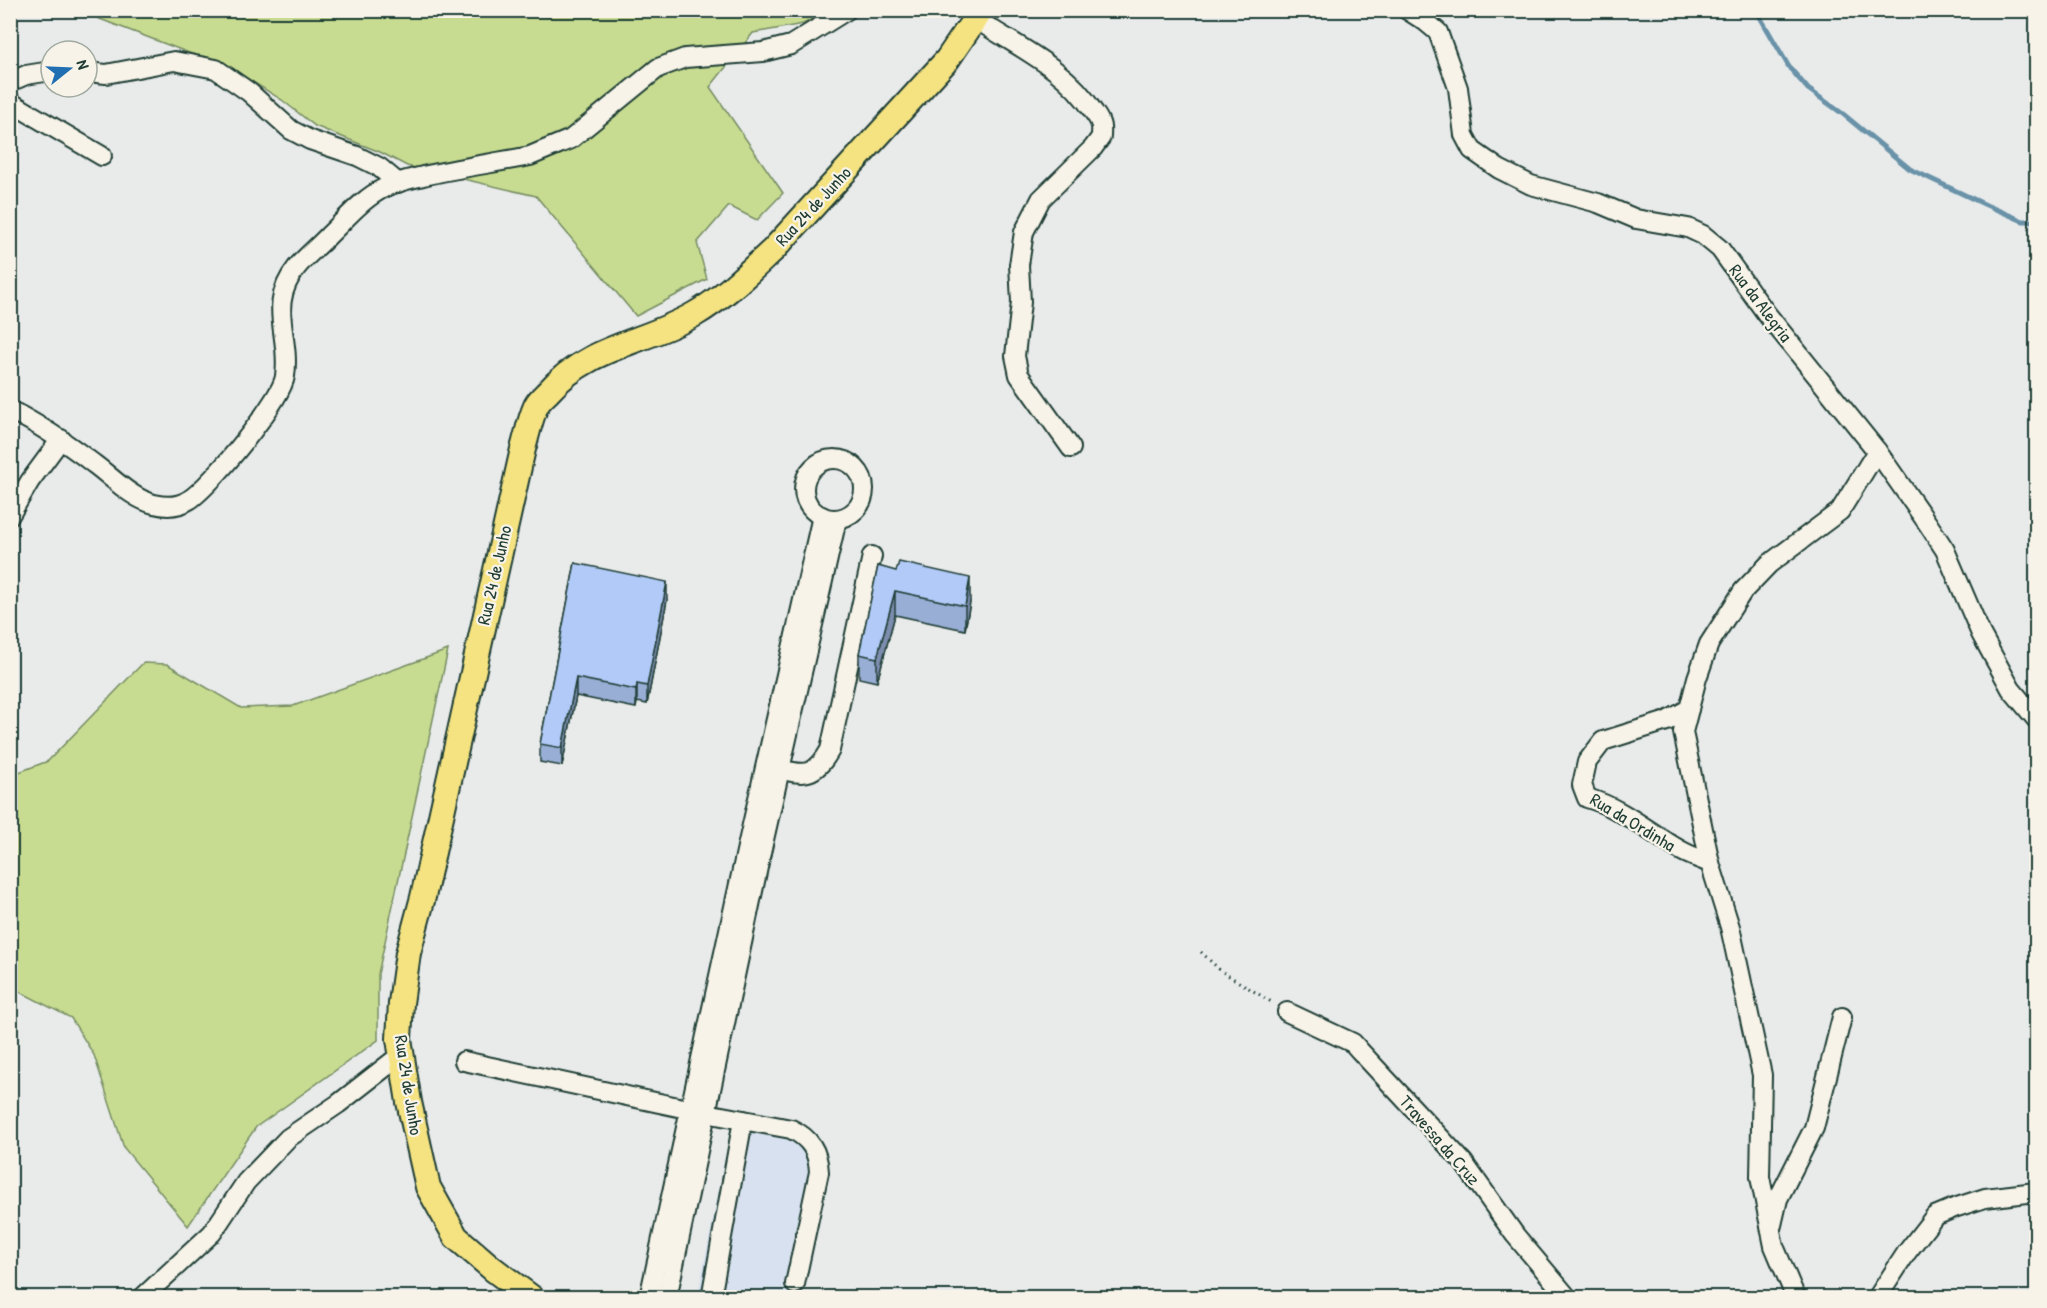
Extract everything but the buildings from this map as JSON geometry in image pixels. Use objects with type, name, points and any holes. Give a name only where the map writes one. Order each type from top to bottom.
[{"type":"main road","name":"Rua 24 de Junho","points":[[532,1298],[456,1237],[428,1187],[409,1102],[399,1039],[408,953],[423,897],[523,449],[537,404],[560,378],[587,359],[669,327],[719,298],[773,250],[947,60],[979,15]]},
{"type":"street","points":[[10,410],[61,439],[134,495],[152,504],[171,507],[188,501],[200,492],[225,464],[274,402],[285,378],[286,357],[281,296],[286,283],[298,266],[366,198],[386,187],[443,171],[530,156],[548,150],[571,139],[658,68],[685,58],[763,52],[791,45],[847,10]]},
{"type":"street","name":"Rua da Alegria","points":[[1407,10],[1438,32],[1458,88],[1464,135],[1472,150],[1499,169],[1531,185],[1598,202],[1636,219],[1688,228],[1703,235],[1720,249],[1766,313],[1877,452],[1946,550],[1982,634],[2011,689],[2037,719]]},
{"type":"street","points":[[979,15],[1007,40],[1032,53],[1071,82],[1100,123],[1101,137],[1093,148],[1041,200],[1024,232],[1019,265],[1021,302],[1016,356],[1019,375],[1071,448]]},
{"type":"street","points":[[99,73],[106,74],[174,61],[216,69],[249,92],[291,130],[310,140],[357,156],[379,167],[398,183]]},
{"type":"street","points":[[10,82],[26,75],[39,73]]},
{"type":"street","points":[[10,102],[102,156]]},
{"type":"street","points":[[10,515],[30,481],[61,439]]},
{"type":"street","points":[[1796,1298],[1774,1246],[1770,1229],[1760,1178],[1762,1075],[1730,927],[1710,864],[1683,732],[1697,678],[1710,644],[1743,591],[1769,564],[1839,511],[1877,452]]},
{"type":"street","points":[[649,1298],[698,1111],[830,518]]},
{"type":"street","points":[[773,768],[803,774],[822,765],[830,750],[872,556]]},
{"type":"street","name":"Rua da Ordinha","points":[[1689,709],[1668,721],[1603,741],[1587,762],[1582,785],[1587,798],[1601,802],[1682,851],[1710,864]]},
{"type":"street","name":"Travessa da Cruz","points":[[1287,1012],[1353,1043],[1463,1162],[1515,1234],[1568,1298]]},
{"type":"street","points":[[1770,1229],[1778,1199],[1814,1128],[1842,1017]]},
{"type":"street","points":[[142,1298],[212,1233],[246,1182],[288,1138],[338,1104],[402,1053]]},
{"type":"street","points":[[465,1061],[790,1129],[802,1134],[813,1145],[819,1172],[795,1284]]},
{"type":"street","points":[[666,1298],[698,1111]]},
{"type":"street","points":[[711,1298],[743,1120]]},
{"type":"street","points":[[1878,1298],[1907,1251],[1935,1216],[1985,1198],[2037,1192]]},
{"type":"path","points":[[1201,951],[1221,970],[1287,1012]]},
{"type":"shaded area","points":[[735,1111],[797,1123],[816,1135],[826,1154],[828,1173],[801,1292],[792,1297],[697,1298]]},
{"type":"green space","points":[[85,10],[827,11],[803,24],[753,33],[710,87],[783,193],[757,220],[729,206],[697,243],[707,279],[636,316],[536,196],[407,166],[380,152],[315,126],[282,100],[234,70],[84,13]]},
{"type":"green space","points":[[448,650],[378,974],[378,1040],[256,1127],[188,1226],[124,1148],[94,1055],[71,1018],[11,987],[11,775],[48,761],[143,663],[167,664],[241,708],[293,706]]},
{"type":"waterway","points":[[1756,10],[1789,67],[1808,89],[1843,114],[1910,169],[2023,221],[2036,221]]}]
